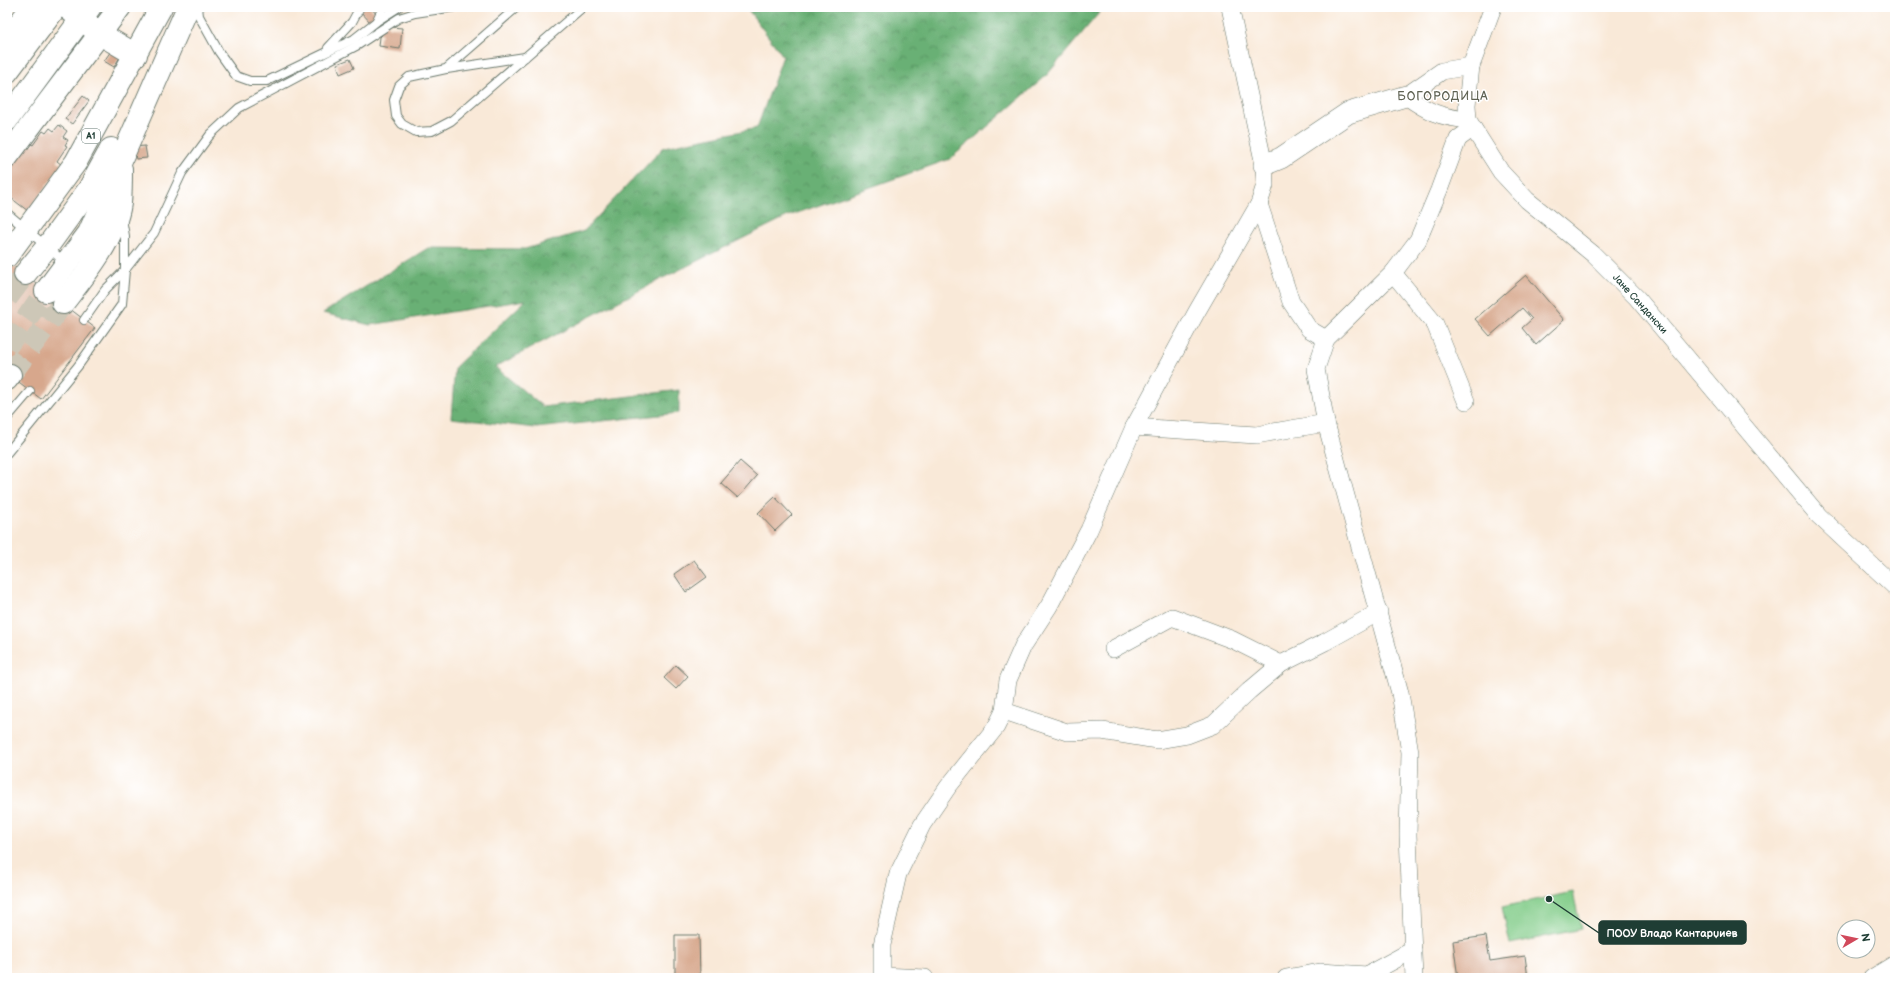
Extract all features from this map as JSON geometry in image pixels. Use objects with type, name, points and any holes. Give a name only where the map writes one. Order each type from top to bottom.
[{"type":"highway","points":[[7,40],[32,7]]},
{"type":"highway","points":[[7,72],[56,7]]},
{"type":"highway","points":[[7,157],[120,7]]},
{"type":"highway","name":"A1","points":[[7,256],[76,162],[161,7]]},
{"type":"highway","points":[[24,274],[47,247],[93,183],[114,142],[174,7]]},
{"type":"highway","points":[[75,271],[89,233],[122,155],[188,7]]},
{"type":"highway","points":[[7,120],[78,11],[100,34],[136,55]]},
{"type":"highway","points":[[55,297],[75,271],[108,241],[120,204],[122,155]]},
{"type":"street","points":[[925,978],[882,977],[882,945],[898,874],[922,825],[948,787],[996,727],[1004,711],[1008,680],[1023,646],[1049,606],[1089,530],[1134,427],[1196,313],[1259,204],[1264,185],[1264,165],[1230,7]]},
{"type":"street","points":[[1414,978],[1408,835],[1410,752],[1400,693],[1326,423],[1316,369],[1326,339],[1393,273],[1418,240],[1458,139],[1470,124],[1467,105],[1471,66],[1493,7]]},
{"type":"street","points":[[1264,165],[1281,158],[1348,113],[1406,96],[1442,70],[1471,66]]},
{"type":"street","points":[[1406,96],[1424,109],[1447,118],[1470,124]]},
{"type":"street","name":"Јане Сандански","points":[[1470,124],[1501,172],[1527,200],[1593,254],[1636,298],[1819,516],[1891,579]]},
{"type":"street","points":[[1259,204],[1291,302],[1309,329],[1326,339]]},
{"type":"street","points":[[1393,273],[1435,324],[1466,401]]},
{"type":"street","points":[[1134,427],[1256,435],[1326,423]]},
{"type":"street","points":[[1004,711],[1066,732],[1102,731],[1157,740],[1187,735],[1213,725],[1249,691],[1281,664],[1379,612]]},
{"type":"street","points":[[1113,649],[1172,618],[1233,640],[1281,664]]},
{"type":"street","points":[[1286,978],[1320,972],[1369,977],[1413,950]]},
{"type":"street","points":[[1872,978],[1895,964]]},
{"type":"lane","points":[[198,7],[199,16],[219,52],[236,76],[250,81],[267,81],[354,39],[379,24],[414,14],[455,7]]},
{"type":"lane","points":[[320,55],[339,38],[352,22],[360,7]]},
{"type":"lane","points":[[379,24],[383,7]]},
{"type":"lane","points":[[84,320],[105,290],[125,270],[154,233],[182,173],[210,135],[239,108],[358,45],[399,7]]},
{"type":"lane","points":[[446,69],[517,7]]},
{"type":"lane","points":[[525,57],[446,69],[409,77],[399,86],[394,100],[396,116],[402,124],[416,132],[432,131],[451,122],[583,7]]},
{"type":"lane","points":[[7,453],[78,366],[122,304],[125,270],[125,236],[120,204]]},
{"type":"lane","points":[[7,213],[28,229],[75,271]]},
{"type":"lane","points":[[7,418],[30,391]]},
{"type":"green space","points":[[746,7],[1104,7],[1046,76],[950,159],[786,217],[661,279],[495,367],[543,407],[679,390],[679,413],[536,428],[451,418],[455,367],[526,300],[370,325],[323,313],[428,248],[525,249],[584,231],[664,147],[757,128],[783,56]]},
{"type":"green space","points":[[1573,892],[1581,929],[1510,944],[1502,907]]},
{"type":"building","points":[[364,7],[370,7],[389,28],[402,28],[400,49],[379,46],[380,37],[382,35],[360,11]]},
{"type":"building","points":[[111,51],[120,57],[114,67],[104,61]]},
{"type":"building","points":[[350,59],[354,68],[340,74],[337,64]]},
{"type":"building","points":[[83,96],[89,101],[72,124],[65,119]]},
{"type":"building","points":[[59,125],[67,131],[63,137],[68,140],[65,145],[67,146],[57,161],[62,165],[28,211],[7,195],[7,170],[28,142],[33,145],[43,131],[46,133],[50,128],[54,131]]},
{"type":"building","points":[[145,146],[147,158],[136,159],[134,147]]},
{"type":"building","points":[[7,261],[95,328],[41,399],[7,373]]},
{"type":"building","points":[[1526,275],[1564,320],[1536,345],[1522,328],[1532,319],[1522,308],[1490,336],[1475,319]]},
{"type":"building","points":[[740,461],[757,476],[738,498],[721,483]]},
{"type":"building","points":[[775,497],[792,515],[775,531],[758,513]]},
{"type":"building","points":[[694,560],[707,577],[686,592],[674,574]]},
{"type":"building","points":[[676,665],[688,676],[676,689],[664,678]]},
{"type":"building","points":[[675,935],[699,935],[700,978],[675,978]]},
{"type":"building","points":[[1486,936],[1490,961],[1525,956],[1528,978],[1458,978],[1453,941]]},
{"type":"tunnel","points":[[7,298],[25,274]]},
{"type":"tunnel","points":[[7,346],[46,291]]},
{"type":"tunnel","points":[[10,375],[63,303]]},
{"type":"place","name":"ПООУ Владо Кантарџиев","points":[[1549,899]]},
{"type":"district","name":"БОГОРОДИЦА","points":[[1443,96]]}]
